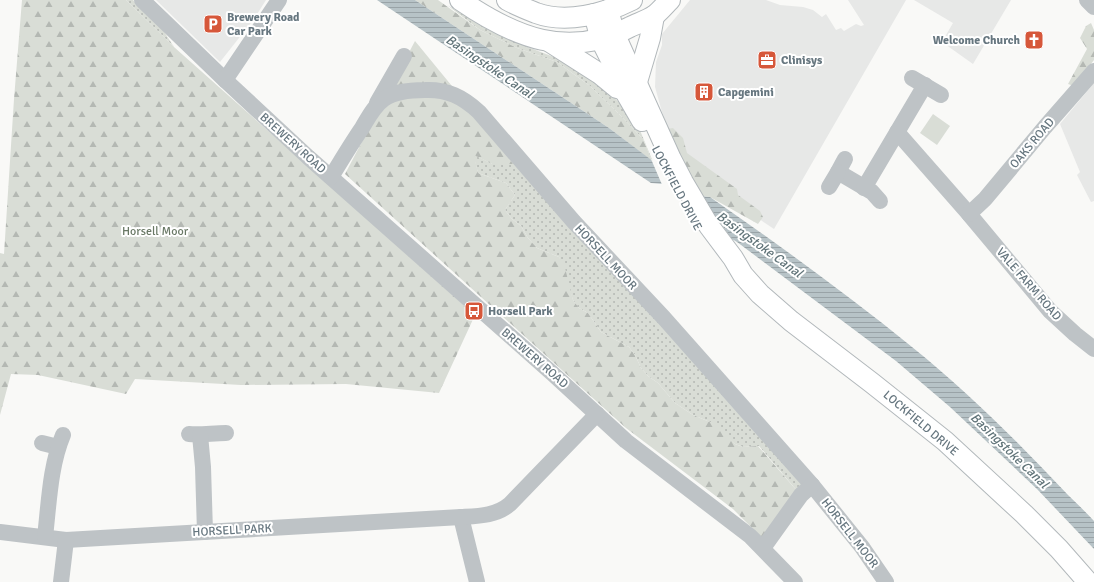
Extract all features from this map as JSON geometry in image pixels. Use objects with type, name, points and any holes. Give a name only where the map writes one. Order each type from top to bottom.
[{"type":"main road","points":[[460,0],[505,27],[521,34],[550,42],[579,43],[608,38],[654,16],[670,0]]},
{"type":"main road","points":[[507,0],[536,13],[553,17],[581,17],[601,12],[632,0]]},
{"type":"main road","name":"LOCKFIELD DRIVE","points":[[601,12],[608,38],[656,139],[679,196],[697,228],[729,268],[743,275]]},
{"type":"main road","points":[[550,42],[600,74],[617,88],[630,86],[650,38],[654,16]]},
{"type":"main road","name":"LOCKFIELD DRIVE","points":[[656,139],[709,226],[733,258],[743,275],[760,294],[791,321],[890,396],[945,441],[1029,518],[1088,582]]},
{"type":"street","name":"BREWERY ROAD","points":[[142,0],[225,80],[331,177],[626,441],[733,523],[763,548],[795,582]]},
{"type":"street","points":[[225,80],[279,0]]},
{"type":"street","points":[[1087,0],[1094,7]]},
{"type":"street","name":"HORSELL MOOR","points":[[331,177],[375,107],[404,56]]},
{"type":"street","name":"OAKS ROAD","points":[[970,214],[985,199],[1094,71]]},
{"type":"street","points":[[864,188],[897,132],[918,82],[941,95]]},
{"type":"street","name":"HORSELL MOOR","points":[[375,107],[384,99],[404,91],[428,90],[443,91],[453,94],[471,104],[574,222],[664,318],[812,486],[862,547],[886,582]]},
{"type":"street","name":"VALE FARM ROAD","points":[[897,132],[970,214],[1050,311],[1094,349]]},
{"type":"street","points":[[829,187],[842,166],[864,188],[872,192],[880,201]]},
{"type":"street","name":"HORSELL PARK","points":[[0,532],[66,540],[461,517],[489,514],[508,506],[597,414]]},
{"type":"street","points":[[205,532],[204,473],[194,434],[219,430]]},
{"type":"street","points":[[42,443],[61,441],[50,490],[45,537]]},
{"type":"street","points":[[763,548],[801,495],[812,486]]},
{"type":"street","points":[[461,517],[477,582]]},
{"type":"street","points":[[62,582],[66,540]]},
{"type":"shaded area","name":"Brewery Road Car Park","points":[[156,0],[266,0],[254,19],[220,62]]},
{"type":"shaded area","points":[[690,0],[766,0],[780,5],[803,7],[813,10],[822,17],[826,14],[836,30],[841,28],[844,31],[856,24],[861,26],[864,25],[848,0],[906,0],[774,229],[684,169],[662,112],[655,87],[656,62],[662,45],[662,34]]},
{"type":"shaded area","points":[[914,0],[1011,0],[973,64],[942,42],[953,23]]},
{"type":"shaded area","points":[[1094,83],[1094,201],[1091,202],[1077,175],[1080,172],[1060,124]]},
{"type":"green space","name":"Horsell Moor","points":[[22,0],[126,0],[174,47],[475,315],[439,393],[346,384],[241,385],[135,379],[126,394],[38,375],[11,374],[0,415],[0,253],[4,254]]},
{"type":"green space","points":[[126,0],[133,0],[163,30],[174,47]]},
{"type":"green space","points":[[415,0],[438,0],[480,30],[517,48],[557,62],[590,86],[643,139],[652,161],[609,128]]},
{"type":"green space","points":[[447,5],[491,31],[559,59],[608,91],[626,110],[639,128],[654,164],[643,139],[590,86],[557,62],[517,48],[480,30]]},
{"type":"green space","points":[[1091,23],[1094,30],[1094,60],[1074,86],[1068,84],[1087,49],[1080,38],[1086,26]]},
{"type":"green space","points":[[415,41],[516,164],[492,164],[474,155],[478,173],[506,183],[515,195],[505,210],[512,219],[521,226],[528,238],[537,248],[559,257],[565,268],[573,300],[579,308],[588,313],[601,332],[629,347],[635,355],[641,368],[648,376],[658,383],[675,403],[693,415],[720,428],[735,444],[743,447],[758,446],[798,492],[762,538],[733,509],[626,428],[345,174]]},
{"type":"green space","points":[[933,114],[950,126],[937,145],[920,133]]},
{"type":"green space","points":[[673,128],[683,138],[687,153],[737,189],[738,195],[760,211],[763,217],[758,224],[710,197],[699,196],[667,129]]},
{"type":"green space","points":[[473,154],[492,164],[516,164],[802,482],[798,492],[759,446],[743,447],[735,444],[710,422],[693,415],[675,403],[658,383],[648,376],[641,368],[635,355],[629,347],[601,332],[588,313],[579,308],[573,300],[559,257],[537,248],[528,238],[521,226],[512,219],[505,210],[515,195],[506,183],[478,173]]},
{"type":"water","points":[[377,0],[415,0],[609,128],[699,196],[710,197],[863,308],[933,364],[973,400],[1088,514],[1094,521],[1094,549],[1037,489],[950,407],[896,361],[732,239],[721,224],[663,184],[651,183]]},
{"type":"pier","name":"Basingstoke Canal","points":[[651,159],[691,188],[706,215],[663,187]]},
{"type":"place","name":"Brewery Road Car Park","points":[[213,24]]},
{"type":"place","name":"Welcome Church","points":[[1034,40]]},
{"type":"place","name":"Clinisys","points":[[767,60]]},
{"type":"place","name":"Capgemini","points":[[704,92]]},
{"type":"place","name":"Horsell Park","points":[[474,311]]}]
